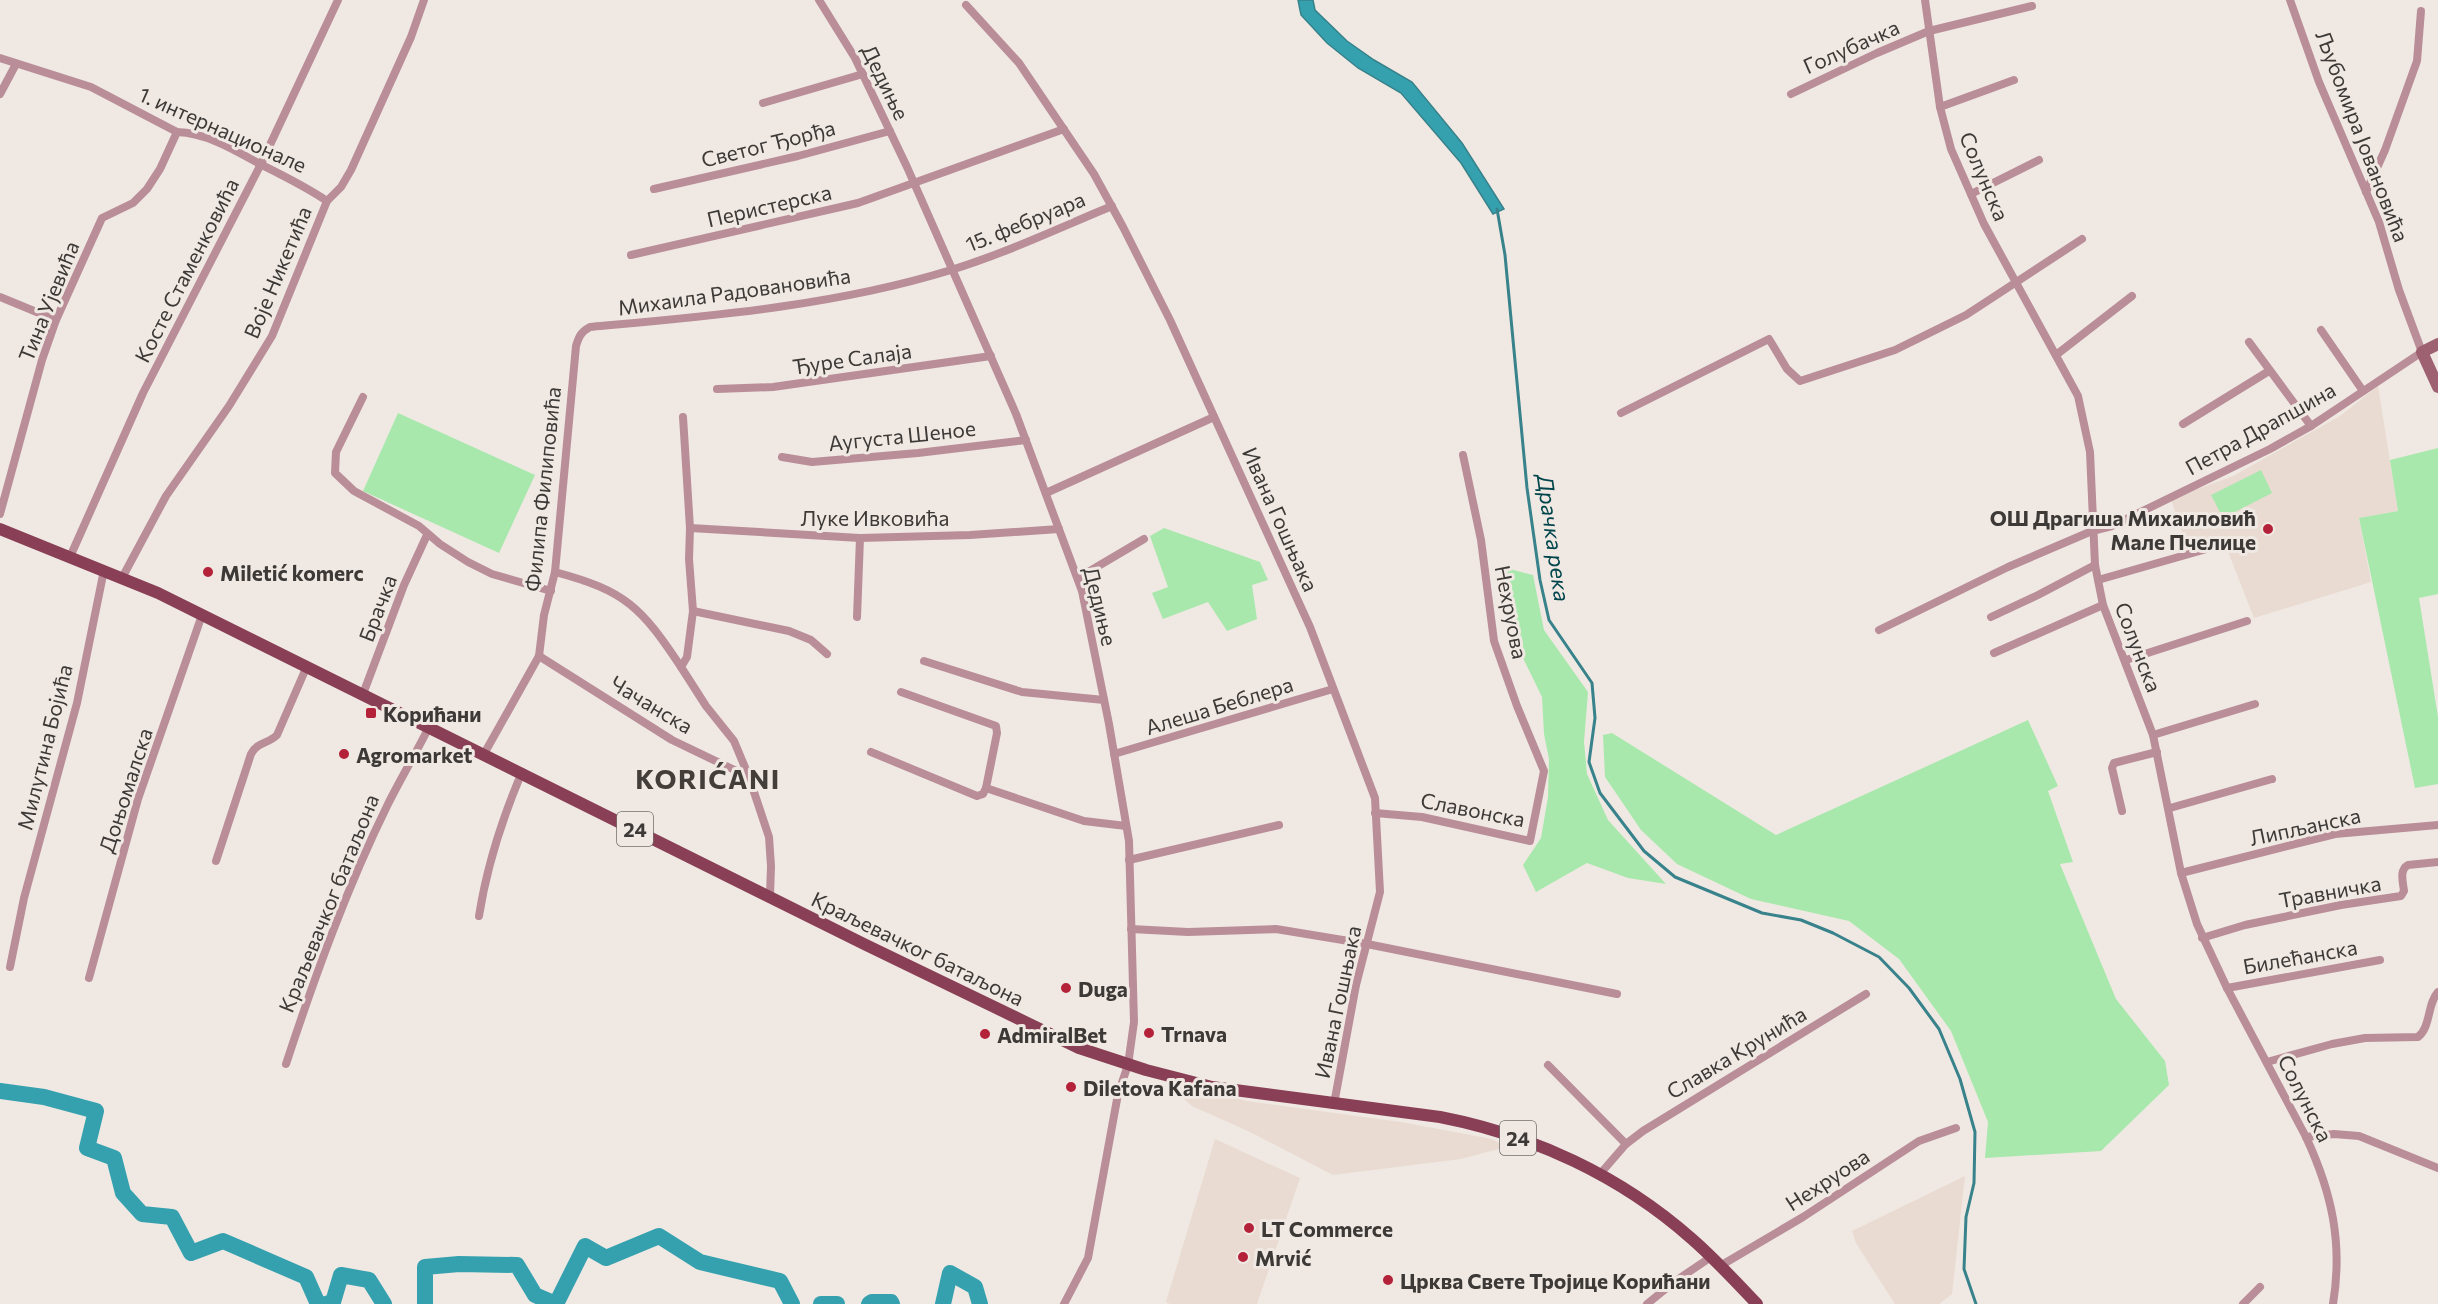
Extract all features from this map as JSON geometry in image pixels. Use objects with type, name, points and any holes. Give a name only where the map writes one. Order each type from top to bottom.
[{"type":"main road","name":"Краљевачког батаљона","points":[[0,529],[104,570],[202,615],[1039,1030],[1090,1052],[1128,1065],[1212,1087],[1440,1117],[1470,1123],[1526,1141],[1600,1174],[1658,1211],[1716,1261],[1757,1304]]},
{"type":"street","name":"Косте Стаменковића","points":[[70,557],[143,393],[261,164],[338,0]]},
{"type":"street","name":"Воје Никетића","points":[[122,578],[166,496],[229,406],[272,336],[327,201],[341,187],[351,170],[411,37],[424,0]]},
{"type":"street","name":"Дедиње","points":[[819,0],[863,74],[890,131],[991,356],[1026,440],[1078,578],[1104,700],[1126,826],[1134,1022],[1128,1065],[1121,1083],[1113,1118],[1088,1258],[1064,1304]]},
{"type":"street","name":"Солунска","points":[[1925,0],[1940,107],[1950,149],[1984,224],[2078,396],[2088,436],[2092,531],[2095,564],[2103,605],[2153,735],[2170,808],[2181,873],[2202,938],[2316,1158],[2333,1213],[2338,1266],[2333,1304]]},
{"type":"street","name":"Љубомира Јовановића","points":[[2290,0],[2319,82],[2379,222],[2399,290],[2438,387]]},
{"type":"street","name":"Ивана Гошњака","points":[[966,5],[1019,63],[1112,206],[1170,320],[1310,627],[1375,798],[1380,892],[1356,985],[1334,1104]]},
{"type":"street","name":"Голубачка","points":[[1791,94],[1877,53],[1929,32],[2032,6]]},
{"type":"street","points":[[2366,192],[2385,150],[2416,61],[2421,12]]},
{"type":"street","name":"1. интернационале","points":[[0,58],[91,87],[177,132],[192,133],[228,147],[301,183],[327,201]]},
{"type":"street","points":[[0,94],[16,64]]},
{"type":"street","points":[[763,103],[863,74]]},
{"type":"street","points":[[1940,107],[2014,80]]},
{"type":"street","points":[[914,184],[925,177],[1064,129]]},
{"type":"street","name":"Светог Ђорђа","points":[[654,189],[798,156],[890,131]]},
{"type":"street","name":"Тина Ујевића","points":[[0,514],[42,360],[56,320],[102,218],[133,203],[147,189],[160,169],[177,132]]},
{"type":"street","points":[[1971,194],[2039,160]]},
{"type":"street","name":"Перистерска","points":[[631,255],[858,203],[914,184]]},
{"type":"street","name":"15. фебруара","points":[[952,270],[1112,206]]},
{"type":"street","points":[[1621,413],[1769,339],[1787,369],[1800,381],[1895,350],[1966,315],[2082,239]]},
{"type":"street","name":"Михаила Радовановића","points":[[590,327],[704,317],[803,304],[890,286],[952,270]]},
{"type":"street","points":[[2056,355],[2132,296]]},
{"type":"street","points":[[0,297],[56,320]]},
{"type":"street","name":"Филипа Филиповића","points":[[484,754],[538,656],[544,615],[555,572],[562,473],[576,346],[579,336],[590,327]]},
{"type":"street","points":[[2321,330],[2363,391]]},
{"type":"street","points":[[2249,342],[2311,426]]},
{"type":"street","name":"Петра Драпшина","points":[[1879,630],[2008,567],[2092,531],[2112,526],[2311,426],[2422,352],[2438,344]]},
{"type":"street","name":"Ђуре Салаја","points":[[717,389],[773,387],[991,356]]},
{"type":"street","points":[[2183,424],[2269,370]]},
{"type":"street","points":[[363,397],[336,452],[335,473],[354,491],[419,526],[428,535],[468,562],[492,574],[551,591]]},
{"type":"street","points":[[681,667],[687,657],[693,611],[688,559],[690,528],[683,417]]},
{"type":"street","points":[[1046,493],[1214,417]]},
{"type":"street","name":"Аугуста Шеное","points":[[782,457],[812,462],[918,453],[1026,440]]},
{"type":"street","name":"Нехруова","points":[[1463,455],[1481,540],[1494,641],[1517,706],[1544,771]]},
{"type":"street","name":"Луке Ивковића","points":[[690,528],[860,538],[970,535],[1059,529]]},
{"type":"street","name":"Брачка","points":[[363,694],[404,585],[428,535]]},
{"type":"street","points":[[857,617],[860,538]]},
{"type":"street","points":[[1078,578],[1144,539]]},
{"type":"street","points":[[2098,580],[2217,546]]},
{"type":"street","points":[[1991,617],[2095,564]]},
{"type":"street","name":"Милутина Бојића","points":[[10,967],[27,888],[77,703],[104,570]]},
{"type":"street","points":[[555,572],[587,581],[622,596],[639,610],[659,634],[706,706],[734,741],[769,837],[770,896]]},
{"type":"street","points":[[1994,653],[2103,605]]},
{"type":"street","points":[[693,611],[789,630],[810,640],[827,654]]},
{"type":"street","name":"Доњомалска","points":[[89,978],[138,800],[202,615]]},
{"type":"street","points":[[2126,660],[2247,621]]},
{"type":"street","name":"Чачанска","points":[[538,656],[672,740],[749,777]]},
{"type":"street","points":[[924,661],[1022,692],[1104,700]]},
{"type":"street","points":[[216,861],[251,754],[259,744],[270,741],[277,735],[307,666]]},
{"type":"street","name":"Алеша Беблера","points":[[1114,754],[1333,689]]},
{"type":"street","points":[[871,752],[977,796],[983,794],[986,788],[997,733],[996,726],[901,692]]},
{"type":"street","points":[[2153,735],[2254,704]]},
{"type":"street","name":"Краљевачког батаљона","points":[[286,1064],[345,901],[388,804],[429,727]]},
{"type":"street","points":[[2122,811],[2112,768],[2114,764],[2157,752]]},
{"type":"street","name":"Славонска","points":[[1376,813],[1422,817],[1530,841],[1544,771]]},
{"type":"street","points":[[479,916],[484,886],[503,818],[522,772]]},
{"type":"street","points":[[2170,808],[2272,779]]},
{"type":"street","points":[[986,788],[1084,820],[1126,826]]},
{"type":"street","points":[[1129,860],[1279,825]]},
{"type":"street","name":"Липљанска","points":[[2181,873],[2335,834],[2438,825]]},
{"type":"street","name":"Травничка","points":[[2202,938],[2245,925],[2341,905],[2401,896],[2404,891],[2402,872],[2404,867],[2438,862]]},
{"type":"street","points":[[1131,929],[1188,932],[1276,929],[1367,944],[1617,994]]},
{"type":"street","name":"Билећанска","points":[[2227,988],[2380,960]]},
{"type":"street","points":[[2267,1062],[2332,1044],[2365,1038],[2418,1037],[2423,1031],[2433,998],[2438,992]]},
{"type":"street","name":"Славка Крунића","points":[[1600,1174],[1626,1144],[1660,1120],[1866,994]]},
{"type":"street","points":[[1548,1065],[1626,1144]]},
{"type":"street","name":"Нехруова","points":[[1647,1304],[1674,1282],[1803,1217],[1919,1141],[1956,1128]]},
{"type":"street","points":[[2306,1137],[2334,1134],[2359,1136],[2438,1168]]},
{"type":"street","points":[[2243,1304],[2260,1287]]},
{"type":"shaded area","points":[[2378,386],[2398,511],[2359,518],[2371,582],[2254,618],[2223,539],[2187,548],[2171,499],[2233,476],[2340,416]]},
{"type":"shaded area","points":[[1178,1086],[1247,1101],[1401,1122],[1492,1139],[1506,1147],[1461,1159],[1333,1175],[1250,1132],[1192,1106],[1178,1094]]},
{"type":"shaded area","points":[[1215,1139],[1300,1178],[1257,1304],[1170,1304],[1166,1302]]},
{"type":"shaded area","points":[[1965,1176],[1952,1294],[1939,1304],[1895,1304],[1856,1243],[1852,1231]]},
{"type":"green space","points":[[398,413],[535,475],[499,553],[363,491]]},
{"type":"green space","points":[[2438,448],[2438,594],[2419,598],[2438,717],[2438,784],[2415,788],[2359,518],[2398,511],[2390,460]]},
{"type":"green space","points":[[2261,470],[2272,493],[2223,518],[2211,495]]},
{"type":"green space","points":[[1164,528],[1260,562],[1268,580],[1252,585],[1257,619],[1227,631],[1208,602],[1163,619],[1152,593],[1168,587],[1150,536]]},
{"type":"green space","points":[[1510,569],[1533,575],[1544,630],[1588,692],[1584,742],[1587,774],[1608,820],[1666,884],[1628,878],[1587,863],[1536,892],[1523,865],[1541,838],[1548,797],[1549,759],[1544,734],[1542,697],[1523,658],[1510,615],[1504,576]]},
{"type":"green space","points":[[2028,720],[2058,786],[2048,791],[2073,862],[2060,864],[2116,999],[2165,1061],[2169,1085],[2101,1151],[1985,1158],[1988,1122],[1951,1031],[1899,959],[1849,921],[1751,899],[1677,864],[1641,830],[1605,777],[1603,735],[1612,733],[1776,835]]},
{"type":"water","points":[[1298,0],[1313,0],[1315,10],[1347,41],[1412,82],[1462,143],[1504,209],[1493,214],[1461,163],[1401,93],[1358,68],[1327,43],[1301,15]]},
{"type":"waterway","name":"Драчка река","points":[[1497,209],[1505,255],[1527,488],[1540,580],[1549,620],[1592,683],[1595,718],[1589,762],[1600,793],[1644,851],[1675,877],[1762,913],[1801,920],[1833,933],[1879,957],[1909,988],[1939,1029],[1960,1079],[1975,1132],[1974,1183],[1966,1217],[1964,1269],[1976,1304]]},
{"type":"waterway","points":[[0,1091],[44,1097],[96,1111],[87,1148],[114,1158],[123,1193],[142,1214],[172,1217],[191,1253],[223,1241],[306,1277],[318,1304]]},
{"type":"waterway","points":[[556,1304],[585,1246],[606,1258],[659,1236],[700,1262],[780,1281],[792,1304]]},
{"type":"waterway","points":[[425,1304],[425,1267],[459,1264],[517,1265],[535,1295],[556,1304]]},
{"type":"waterway","points":[[943,1304],[950,1273],[975,1287],[980,1304]]},
{"type":"waterway","points":[[326,1304],[333,1302],[341,1275],[369,1280],[384,1304]]},
{"type":"waterway","points":[[869,1304],[872,1302],[891,1302],[892,1304]]},
{"type":"waterway","points":[[821,1304],[837,1304]]},
{"type":"place","name":"ОШ Драгиша Михаиловић Мале Пчелице","points":[[2268,529]]},
{"type":"place","name":"Miletić komerc","points":[[208,572]]},
{"type":"place","name":"Корићани","points":[[371,713]]},
{"type":"place","name":"Agromarket","points":[[344,754]]},
{"type":"place","name":"Duga","points":[[1066,988]]},
{"type":"place","name":"Trnava","points":[[1149,1033]]},
{"type":"place","name":"AdmiralBet","points":[[985,1034]]},
{"type":"place","name":"Diletova Kafana","points":[[1071,1087]]},
{"type":"place","name":"LT Commerce","points":[[1249,1228]]},
{"type":"place","name":"Mrvić","points":[[1243,1257]]},
{"type":"place","name":"Црква Свете Тројице Корићани","points":[[1388,1280]]},
{"type":"district","name":"KORIĆANI","points":[[708,778]]}]
